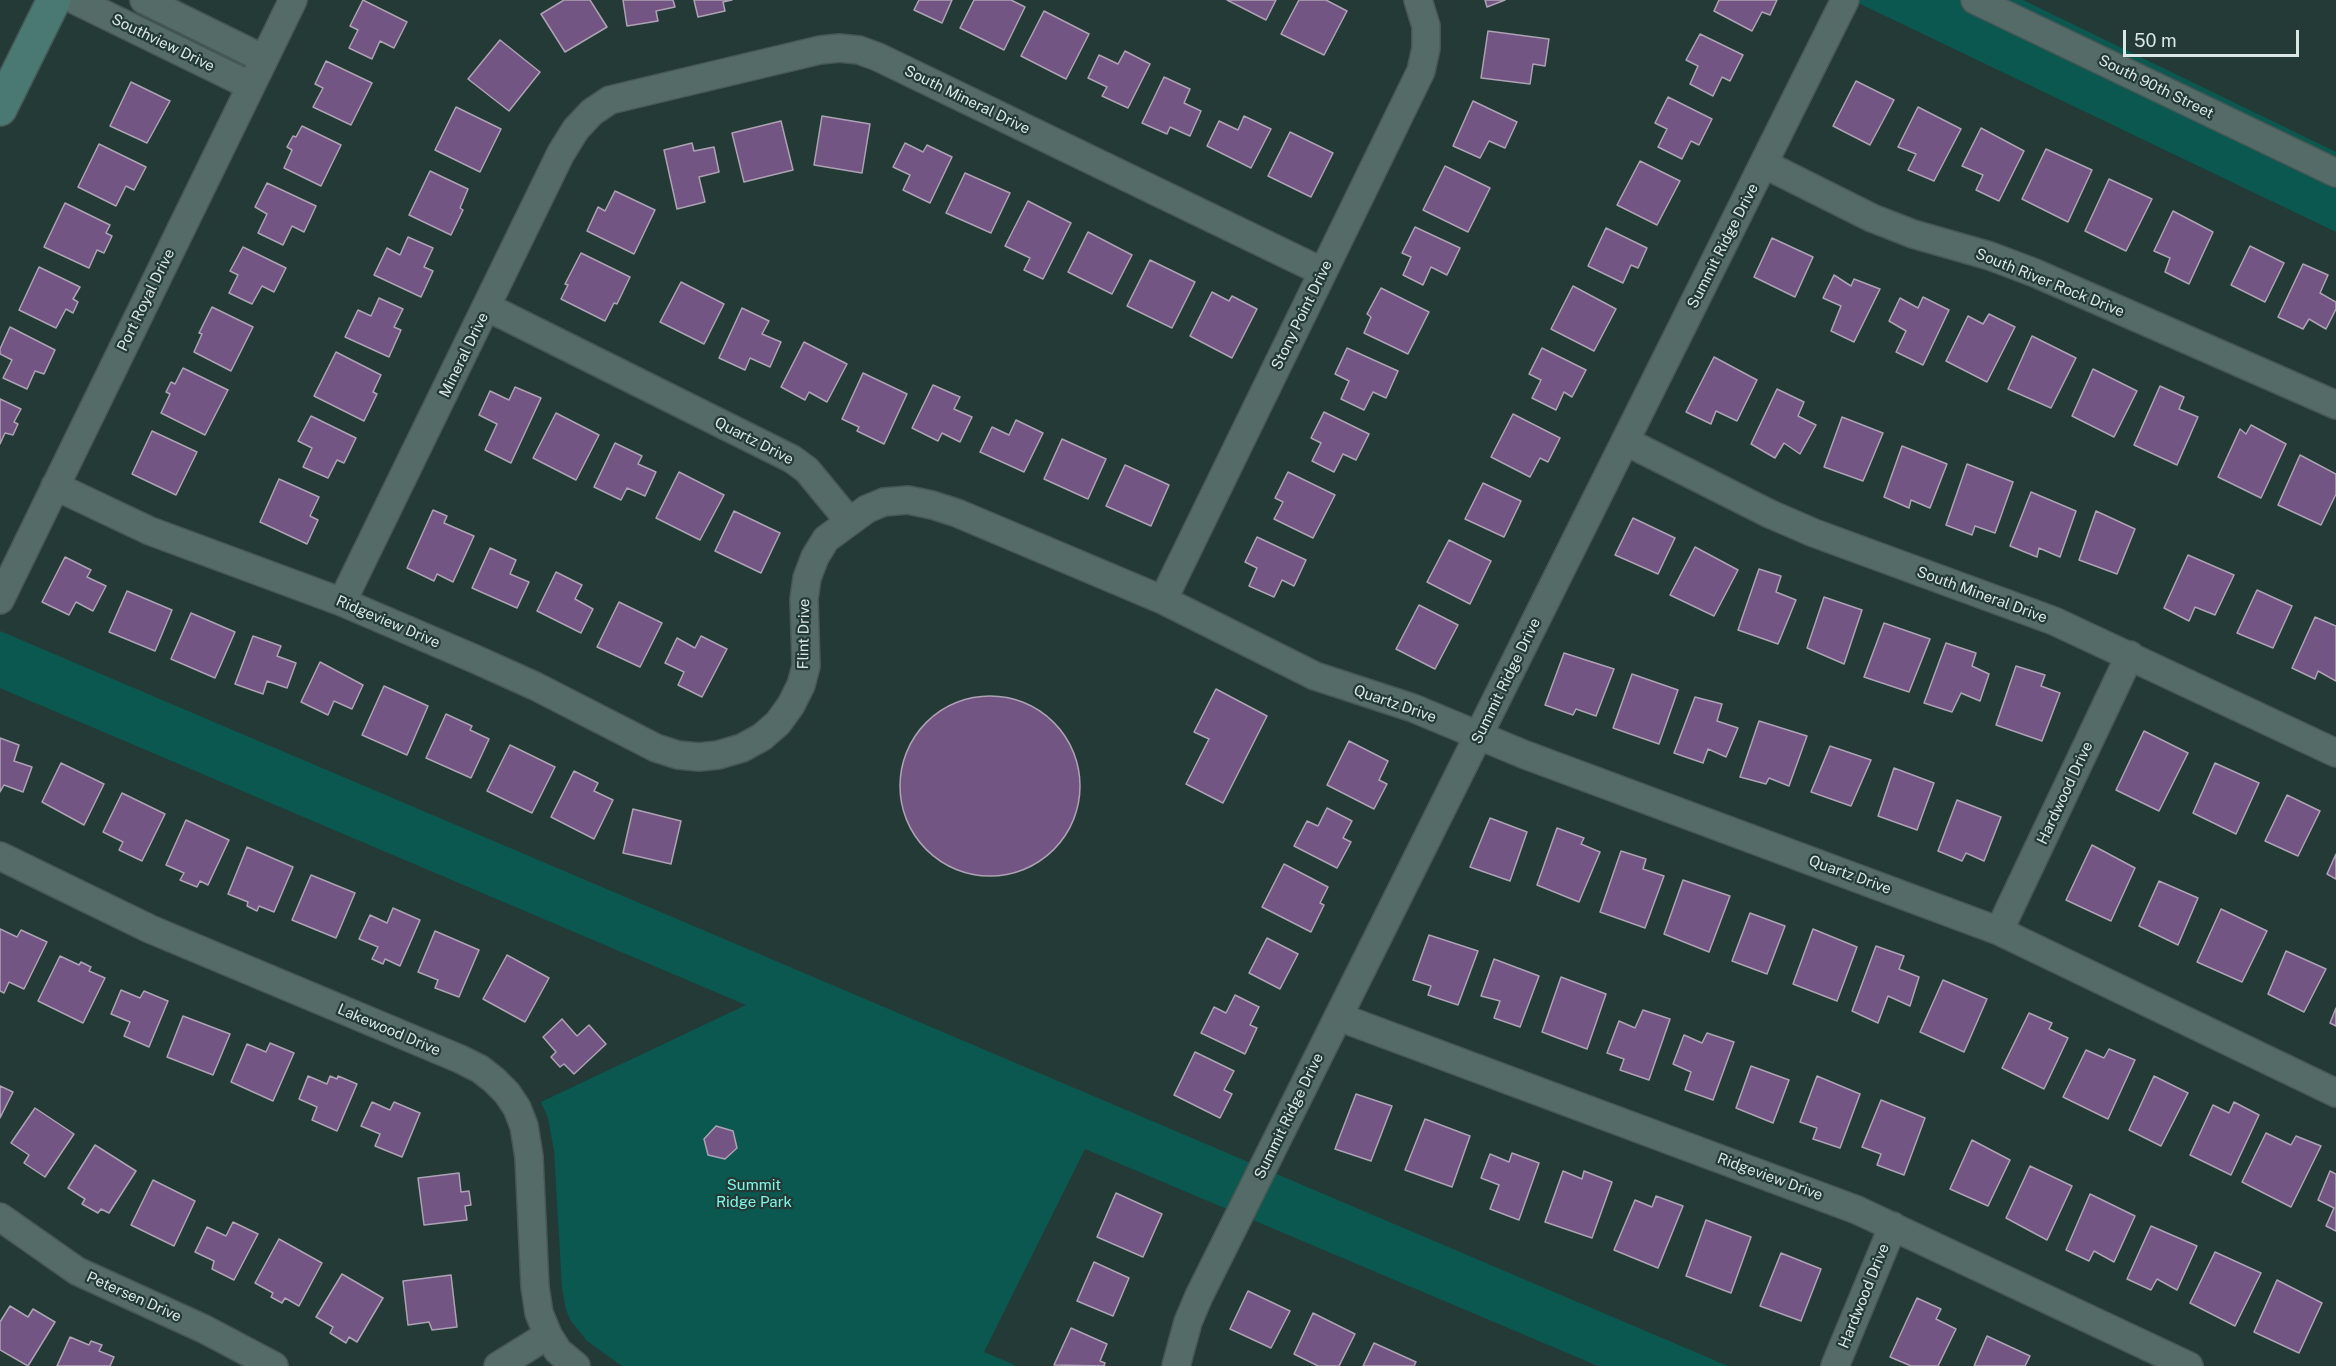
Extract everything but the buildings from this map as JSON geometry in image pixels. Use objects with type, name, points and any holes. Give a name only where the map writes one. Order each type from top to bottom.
[{"type":"main road","points":[[0,109],[54,0]]},
{"type":"street","name":"Southview Drive","points":[[75,0],[251,86]]},
{"type":"street","name":"Southview Drive","points":[[144,0],[264,59]]},
{"type":"street","name":"Port Royal Drive","points":[[0,600],[293,0]]},
{"type":"street","name":"Stony Point Drive","points":[[1163,600],[1421,71],[1426,48],[1426,26],[1418,0]]},
{"type":"street","name":"Summit Ridge Drive","points":[[1176,1366],[1188,1322],[1199,1296],[1845,0]]},
{"type":"street","name":"South 90th Street","points":[[1975,0],[2336,173]]},
{"type":"street","name":"South Mineral Drive","points":[[592,112],[610,100],[629,94],[820,50],[840,48],[859,50],[878,57],[1323,272]]},
{"type":"street","name":"Mineral Drive","points":[[342,602],[561,153],[576,129],[592,112]]},
{"type":"street","name":"South River Rock Drive","points":[[1764,164],[1872,218],[1913,234],[1990,256],[2035,273],[2336,405]]},
{"type":"street","name":"Quartz Drive","points":[[487,308],[792,459],[807,470],[849,520],[884,502],[908,500],[957,513],[1163,600],[1315,676],[1413,708],[1523,754],[1999,931],[2336,1093]]},
{"type":"street","name":"South Mineral Drive","points":[[1625,441],[1770,514],[1814,533],[2054,621],[2336,753]]},
{"type":"street","name":"Ridgeview Drive","points":[[55,486],[150,531],[342,602],[535,686],[656,748],[678,755],[718,755]]},
{"type":"street","name":"Flint Drive","points":[[718,755],[742,748],[762,737],[778,723],[791,705],[801,685],[806,666],[804,599],[807,578],[815,557],[826,539],[849,520]]},
{"type":"street","name":"Hardwood Drive","points":[[1999,931],[2130,656]]},
{"type":"street","name":"Lakewood Drive","points":[[0,856],[150,929],[460,1059],[480,1069],[494,1080],[517,1108],[524,1126],[529,1157],[535,1287],[539,1313],[558,1351],[576,1366]]},
{"type":"street","name":"Ridgeview Drive","points":[[1339,1017],[1857,1210],[2189,1366]]},
{"type":"street","name":"Petersen Drive","points":[[0,1217],[77,1271],[223,1338],[274,1366]]},
{"type":"street","name":"Hardwood Drive","points":[[1835,1366],[1893,1226]]},
{"type":"street","points":[[498,1366],[548,1335]]},
{"type":"green space","points":[[1852,0],[2023,0],[2336,152],[2336,232]]},
{"type":"green space","name":"Summit Ridge Park","points":[[0,631],[1728,1366],[1598,1366],[1085,1149],[984,1352],[1017,1366],[622,1366],[587,1341],[571,1321],[566,1310],[562,1288],[554,1151],[548,1118],[541,1102],[746,1005],[0,688]]}]
